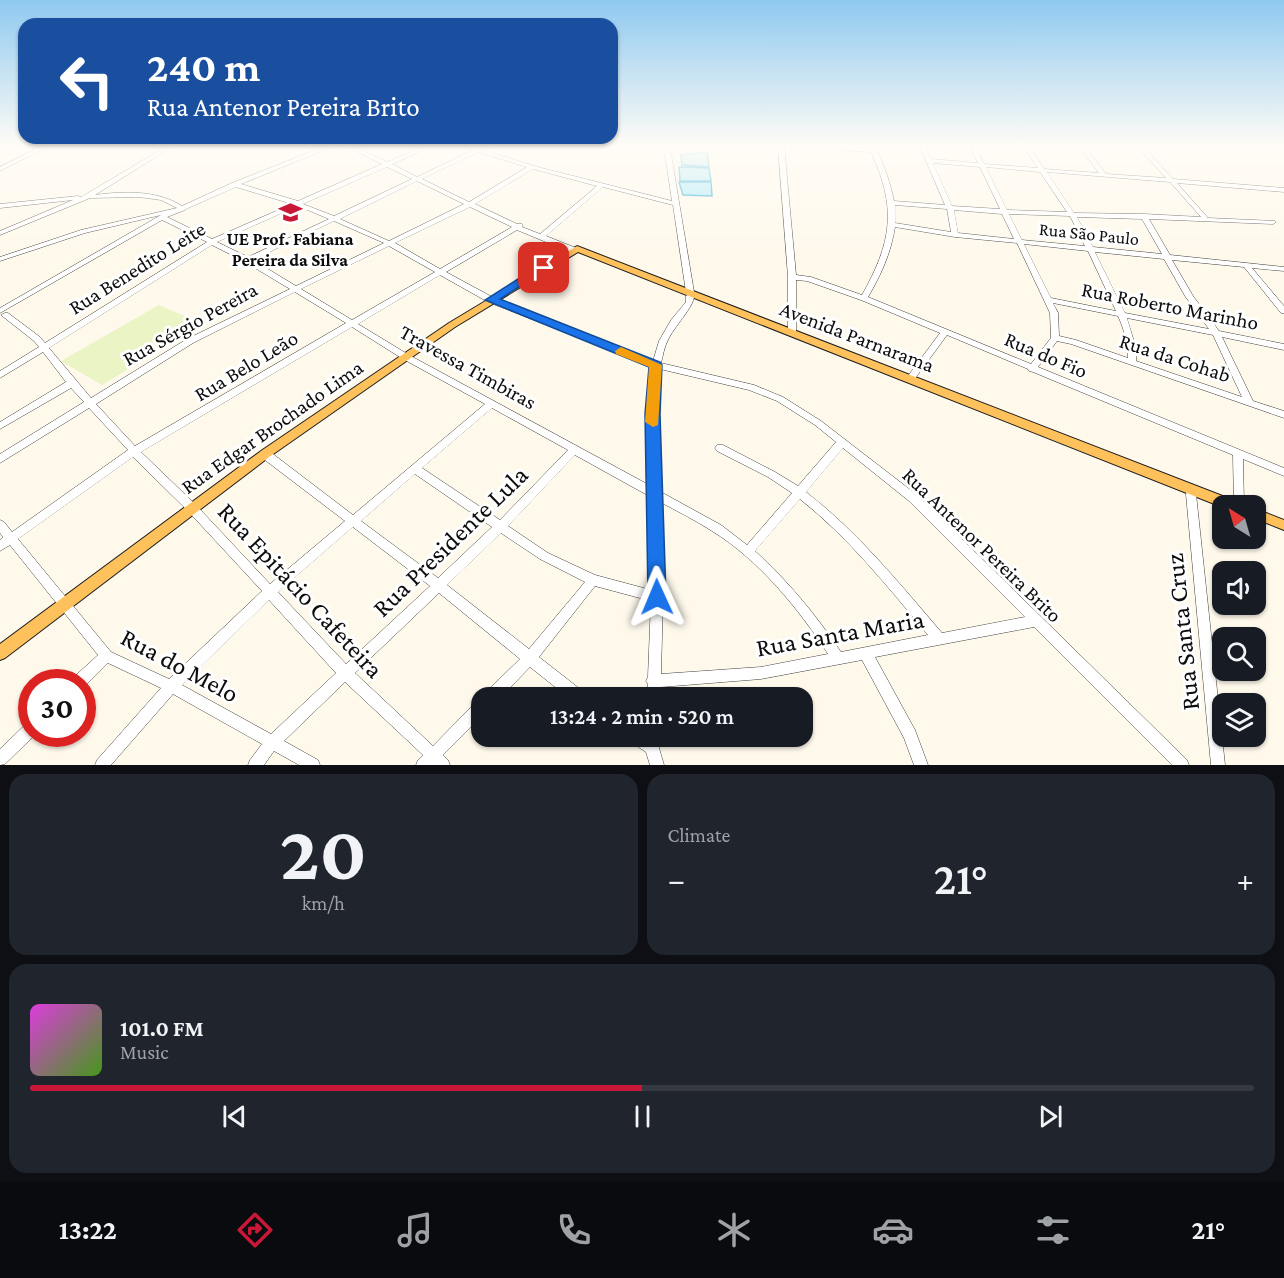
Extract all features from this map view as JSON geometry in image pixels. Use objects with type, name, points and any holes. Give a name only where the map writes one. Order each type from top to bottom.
[{"type":"main road","name":"Avenida Parnarama","points":[[575,249],[1212,498]]},
{"type":"main road","name":"Rua Edgar Brochado Lima","points":[[0,653],[191,507],[265,454],[491,300],[575,249]]},
{"type":"main road","name":"Avenida Parnarama","points":[[1191,491],[1212,502]]},
{"type":"main road","points":[[1266,518],[1284,525]]},
{"type":"main road","points":[[1266,524],[1284,531]]},
{"type":"street","points":[[0,233],[87,197],[114,181]]},
{"type":"street","points":[[4,313],[165,218],[242,181]]},
{"type":"street","name":"Rua Benedito Leite","points":[[0,375],[213,241],[347,181]]},
{"type":"street","points":[[248,260],[410,181]]},
{"type":"street","name":"Avenida Parnarama","points":[[425,181],[518,226],[575,249]]},
{"type":"street","name":"Rua Sérgio Pereira","points":[[0,459],[89,401],[190,341],[470,203],[507,181]]},
{"type":"street","points":[[586,181],[675,204]]},
{"type":"street","points":[[653,687],[657,597],[652,414],[656,365],[663,341],[690,302],[686,293],[672,181]]},
{"type":"street","points":[[784,181],[792,277],[791,334]]},
{"type":"street","points":[[864,298],[884,260],[892,225],[893,203],[885,181]]},
{"type":"street","points":[[938,181],[950,208],[956,235]]},
{"type":"street","points":[[992,181],[1056,321],[1055,338],[1032,369]]},
{"type":"street","points":[[1048,181],[1072,214],[1091,250],[1129,334],[1132,363]]},
{"type":"street","points":[[1166,181],[1284,190]]},
{"type":"street","points":[[1169,181],[1206,219]]},
{"type":"street","name":"Rua Antenor Pereira Brito","points":[[234,184],[296,203],[333,218],[389,243],[491,300],[656,365],[751,387],[780,399],[842,442],[914,498],[1182,765]]},
{"type":"street","points":[[543,236],[602,185]]},
{"type":"street","points":[[0,206],[112,194],[142,196],[175,203],[180,210]]},
{"type":"street","points":[[893,203],[1007,212],[1273,222]]},
{"type":"street","points":[[0,259],[99,227],[170,210],[180,210]]},
{"type":"street","points":[[1144,216],[1170,258],[1189,296],[1216,333],[1249,402]]},
{"type":"street","name":"Travessa Timbiras","points":[[165,218],[248,260],[293,290],[405,357],[692,512],[748,550],[824,635],[839,659]]},
{"type":"street","name":"Rua São Paulo","points":[[892,225],[956,235],[1284,269]]},
{"type":"street","name":"Rua Belo Leão","points":[[0,546],[134,452],[518,226]]},
{"type":"street","points":[[1246,265],[1284,311]]},
{"type":"street","name":"Rua do Fio","points":[[792,277],[808,279],[864,298],[1284,472]]},
{"type":"street","name":"Rua Roberto Marinho","points":[[1048,300],[1284,346]]},
{"type":"street","name":"Rua Epitácio Cafeteira","points":[[4,313],[29,331],[134,452],[191,507],[346,674],[433,762]]},
{"type":"street","points":[[909,380],[945,332]]},
{"type":"street","name":"Rua da Cohab","points":[[1055,338],[1284,415]]},
{"type":"street","points":[[0,426],[72,383]]},
{"type":"street","points":[[102,765],[171,686],[269,592],[352,519],[491,404]]},
{"type":"street","points":[[748,550],[842,442]]},
{"type":"street","points":[[720,448],[799,491],[845,532],[885,574],[939,639]]},
{"type":"street","name":"Rua Presidente Lula","points":[[255,765],[272,743],[502,525],[574,450]]},
{"type":"street","points":[[265,454],[439,585],[566,687]]},
{"type":"street","points":[[1238,454],[1239,495]]},
{"type":"street","points":[[415,469],[502,525],[544,556],[593,580],[657,597]]},
{"type":"street","name":"Rua Santa Cruz","points":[[1191,491],[1218,765]]},
{"type":"street","name":"Rua do Melo","points":[[0,525],[106,656],[171,686],[313,765]]},
{"type":"street","points":[[501,687],[529,659],[593,580]]},
{"type":"street","name":"Rua Santa Maria","points":[[653,681],[762,673],[1035,621]]},
{"type":"street","points":[[867,654],[910,735],[921,765]]},
{"type":"street","points":[[92,669],[106,656]]},
{"type":"street","points":[[433,762],[471,719]]},
{"type":"street","points":[[0,759],[18,742]]},
{"type":"street","points":[[654,747],[657,765]]},
{"type":"green space","points":[[159,305],[203,324],[102,385],[61,361]]},
{"type":"water","points":[[679,182],[711,182],[712,196],[683,195]]},
{"type":"slow traffic","points":[[621,351],[656,365],[653,422]]},
{"type":"place","name":"UE Prof. Fabiana Pereira da Silva","points":[[290,213]]},
{"type":"route","points":[[544,268],[491,300],[656,365],[652,414],[657,597]]}]
